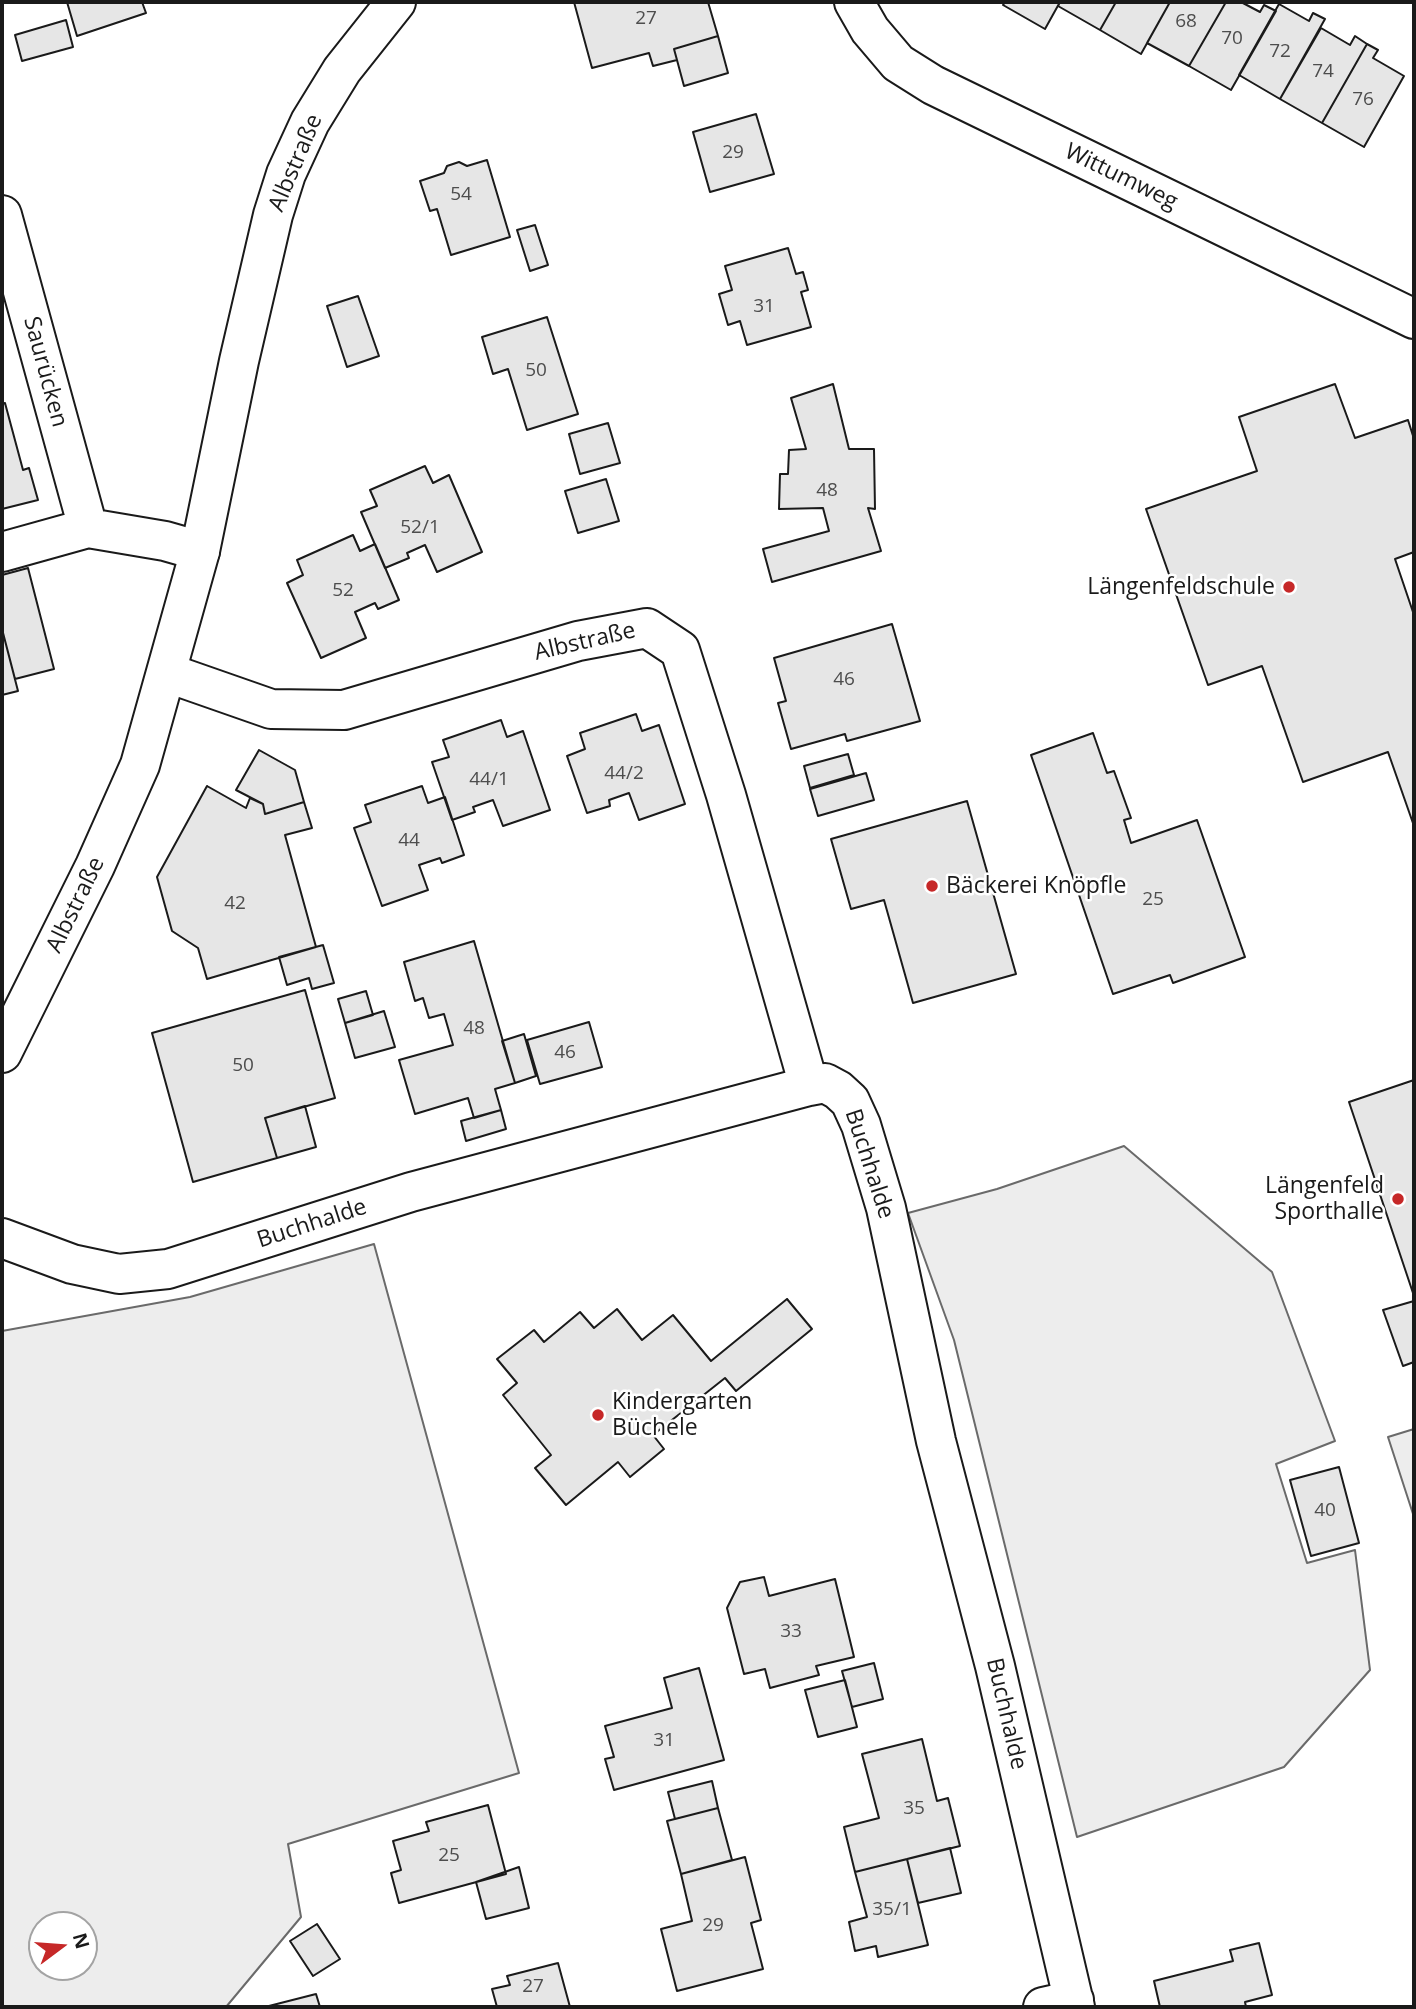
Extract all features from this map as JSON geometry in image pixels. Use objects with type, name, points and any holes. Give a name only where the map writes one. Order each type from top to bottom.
[{"type":"street","name":"Albstraße","points":[[2,1053],[95,866],[140,765],[201,551],[239,361],[273,215],[286,174],[310,122],[342,70],[396,2]]},
{"type":"street","name":"Wittumweg","points":[[854,2],[870,30],[898,63],[933,85],[1414,319]]},
{"type":"street","name":"Saurücken","points":[[2,215],[88,528]]},
{"type":"street","points":[[2,552],[88,528],[165,541],[201,551]]},
{"type":"street","name":"Albstraße","points":[[168,673],[271,709],[306,712],[344,710],[578,641],[648,628],[680,650],[728,802],[809,1086]]},
{"type":"street","name":"Buchhalde","points":[[2,1238],[72,1265],[119,1274],[168,1269],[411,1192],[809,1086],[825,1083],[850,1101],[861,1125],[886,1208],[936,1441],[995,1665],[1064,2005]]},
{"type":"shaded area","points":[[1124,1146],[1272,1272],[1335,1441],[1276,1464],[1307,1563],[1355,1550],[1370,1670],[1284,1767],[1077,1837],[954,1340],[908,1213],[997,1189]]},
{"type":"shaded area","points":[[374,1244],[519,1773],[288,1844],[301,1917],[226,2007],[2,2007],[2,1331],[190,1297]]},
{"type":"shaded area","points":[[1414,1429],[1414,1517],[1388,1437]]},
{"type":"building","points":[[67,2],[142,2],[146,13],[77,36]]},
{"type":"building","points":[[574,2],[708,2],[718,36],[674,49],[677,60],[653,66],[649,53],[592,68]]},
{"type":"building","points":[[1005,2],[1060,2],[1045,29],[1003,5]]},
{"type":"building","points":[[1060,2],[1116,2],[1100,30],[1058,6]]},
{"type":"building","points":[[1116,2],[1170,2],[1141,54],[1100,30]]},
{"type":"building","points":[[1170,2],[1226,2],[1189,66],[1147,43]]},
{"type":"building","points":[[1226,2],[1241,2],[1260,12],[1264,5],[1276,11],[1231,90],[1189,66]]},
{"type":"building","points":[[1279,4],[1309,21],[1313,13],[1325,19],[1280,99],[1239,75]]},
{"type":"building","points":[[66,20],[73,47],[22,61],[15,35]]},
{"type":"building","points":[[1321,28],[1350,45],[1355,36],[1367,44],[1322,123],[1280,99]]},
{"type":"building","points":[[718,36],[728,73],[684,86],[674,49]]},
{"type":"building","points":[[1367,44],[1378,50],[1373,58],[1404,76],[1364,147],[1322,123]]},
{"type":"building","points":[[756,114],[774,174],[710,192],[693,132]]},
{"type":"building","points":[[487,160],[510,237],[451,255],[437,209],[430,211],[420,181],[444,173],[447,166],[459,162],[467,166]]},
{"type":"building","points":[[535,225],[548,265],[530,271],[517,230]]},
{"type":"building","points":[[788,248],[796,274],[803,272],[808,290],[801,292],[811,327],[747,345],[740,321],[728,325],[719,294],[732,290],[725,266]]},
{"type":"building","points":[[358,296],[379,356],[347,367],[327,306]]},
{"type":"building","points":[[547,317],[578,414],[527,430],[508,369],[493,374],[482,337]]},
{"type":"building","points":[[833,384],[849,449],[874,449],[875,509],[868,508],[881,551],[772,582],[763,549],[829,531],[823,508],[779,509],[780,474],[788,474],[789,450],[806,449],[791,398]]},
{"type":"building","name":"Längenfeldschule","points":[[1335,384],[1355,438],[1408,420],[1414,439],[1414,552],[1395,559],[1414,615],[1414,826],[1388,752],[1303,782],[1262,666],[1208,685],[1146,509],[1257,471],[1239,417]]},
{"type":"building","points":[[5,403],[23,470],[29,468],[38,500],[2,509],[2,404]]},
{"type":"building","points":[[608,423],[620,463],[580,474],[569,434]]},
{"type":"building","points":[[425,466],[433,483],[449,475],[482,552],[437,572],[425,545],[407,553],[409,558],[385,568],[361,512],[377,506],[370,490]]},
{"type":"building","points":[[606,479],[619,521],[578,533],[565,491]]},
{"type":"building","points":[[353,535],[360,551],[375,544],[399,600],[378,609],[375,603],[355,612],[366,638],[321,658],[287,583],[303,575],[297,560]]},
{"type":"building","points":[[28,568],[54,669],[15,679],[2,629],[2,575]]},
{"type":"building","points":[[892,624],[920,721],[847,741],[845,734],[791,749],[778,703],[786,701],[774,658]]},
{"type":"building","points":[[2,629],[18,691],[2,695]]},
{"type":"building","points":[[636,714],[642,731],[659,725],[685,804],[639,820],[629,793],[609,800],[610,806],[587,813],[567,756],[585,749],[580,733]]},
{"type":"building","points":[[501,720],[507,737],[523,731],[550,810],[503,826],[493,800],[473,807],[475,812],[452,820],[432,762],[449,757],[443,740]]},
{"type":"building","points":[[1093,733],[1107,773],[1114,771],[1131,818],[1124,820],[1131,843],[1197,820],[1245,957],[1173,983],[1170,975],[1113,994],[1031,755]]},
{"type":"building","points":[[259,750],[295,770],[304,802],[265,814],[263,804],[236,790]]},
{"type":"building","points":[[848,754],[854,775],[810,788],[804,766]]},
{"type":"building","points":[[866,773],[874,800],[818,816],[810,789]]},
{"type":"building","points":[[207,786],[246,808],[250,798],[263,804],[265,814],[304,802],[312,828],[285,835],[316,947],[207,979],[198,948],[172,931],[157,877]]},
{"type":"building","points":[[422,786],[428,803],[445,797],[464,855],[442,863],[440,858],[419,865],[428,890],[382,906],[354,828],[371,822],[365,805]]},
{"type":"building","points":[[967,801],[1016,974],[913,1003],[884,900],[851,909],[831,839]]},
{"type":"building","points":[[474,941],[515,1083],[495,1089],[501,1110],[474,1118],[468,1098],[415,1114],[399,1060],[453,1045],[444,1014],[429,1018],[423,998],[415,1001],[404,962]]},
{"type":"building","points":[[323,945],[334,983],[312,989],[309,978],[287,985],[279,957]]},
{"type":"building","points":[[305,990],[335,1098],[265,1118],[277,1158],[193,1182],[152,1033]]},
{"type":"building","points":[[366,991],[373,1015],[345,1023],[338,999]]},
{"type":"building","points":[[384,1011],[395,1047],[355,1058],[345,1023]]},
{"type":"building","points":[[589,1022],[602,1067],[540,1084],[527,1040]]},
{"type":"building","points":[[524,1034],[536,1076],[515,1083],[502,1041]]},
{"type":"building","name":"Längenfeld Sporthalle","points":[[1414,1080],[1414,1296],[1349,1102]]},
{"type":"building","points":[[305,1106],[316,1147],[277,1158],[265,1118]]},
{"type":"building","points":[[501,1110],[506,1129],[466,1141],[461,1121]]},
{"type":"building","name":"Kindergarten Büchele","points":[[787,1299],[812,1329],[736,1391],[725,1378],[653,1435],[664,1449],[630,1477],[618,1462],[566,1505],[535,1468],[551,1455],[503,1395],[517,1383],[497,1359],[534,1330],[544,1342],[580,1312],[594,1328],[617,1309],[642,1340],[673,1315],[711,1361]]},
{"type":"building","points":[[1414,1301],[1414,1362],[1403,1366],[1383,1310]]},
{"type":"building","points":[[1339,1467],[1359,1543],[1311,1556],[1290,1480]]},
{"type":"building","points":[[764,1577],[769,1596],[835,1579],[854,1657],[816,1666],[819,1675],[770,1688],[765,1669],[744,1674],[727,1608],[740,1582]]},
{"type":"building","points":[[874,1663],[883,1699],[852,1707],[842,1671]]},
{"type":"building","points":[[699,1668],[724,1760],[614,1790],[605,1759],[614,1757],[605,1726],[672,1708],[664,1678]]},
{"type":"building","points":[[845,1680],[857,1727],[818,1737],[805,1690]]},
{"type":"building","points":[[922,1739],[937,1801],[948,1798],[960,1846],[855,1872],[844,1827],[879,1818],[862,1754]]},
{"type":"building","points":[[712,1781],[718,1808],[675,1819],[668,1792]]},
{"type":"building","points":[[488,1805],[506,1874],[399,1903],[391,1873],[401,1870],[393,1841],[429,1831],[426,1822]]},
{"type":"building","points":[[718,1808],[732,1860],[681,1874],[667,1821]]},
{"type":"building","points":[[950,1848],[961,1893],[918,1903],[907,1859]]},
{"type":"building","points":[[745,1857],[761,1920],[751,1923],[763,1969],[677,1991],[661,1929],[692,1921],[681,1874]]},
{"type":"building","points":[[907,1859],[928,1945],[878,1957],[876,1946],[855,1951],[849,1922],[867,1917],[855,1872]]},
{"type":"building","points":[[519,1867],[529,1908],[486,1919],[476,1882]]},
{"type":"building","points":[[317,1924],[340,1959],[313,1976],[290,1941]]},
{"type":"building","points":[[1259,1943],[1272,1995],[1245,2002],[1246,2007],[1160,2007],[1154,1981],[1233,1961],[1230,1950]]},
{"type":"building","points":[[558,1963],[570,2007],[497,2007],[492,1989],[510,1985],[507,1976]]},
{"type":"building","points":[[316,1994],[320,2007],[265,2007]]},
{"type":"place","name":"Längenfeldschule","points":[[1289,587]]},
{"type":"place","name":"Bäckerei Knöpfle","points":[[932,886]]},
{"type":"place","name":"Längenfeld Sporthalle","points":[[1398,1199]]},
{"type":"place","name":"Kindergarten Büchele","points":[[598,1415]]}]
